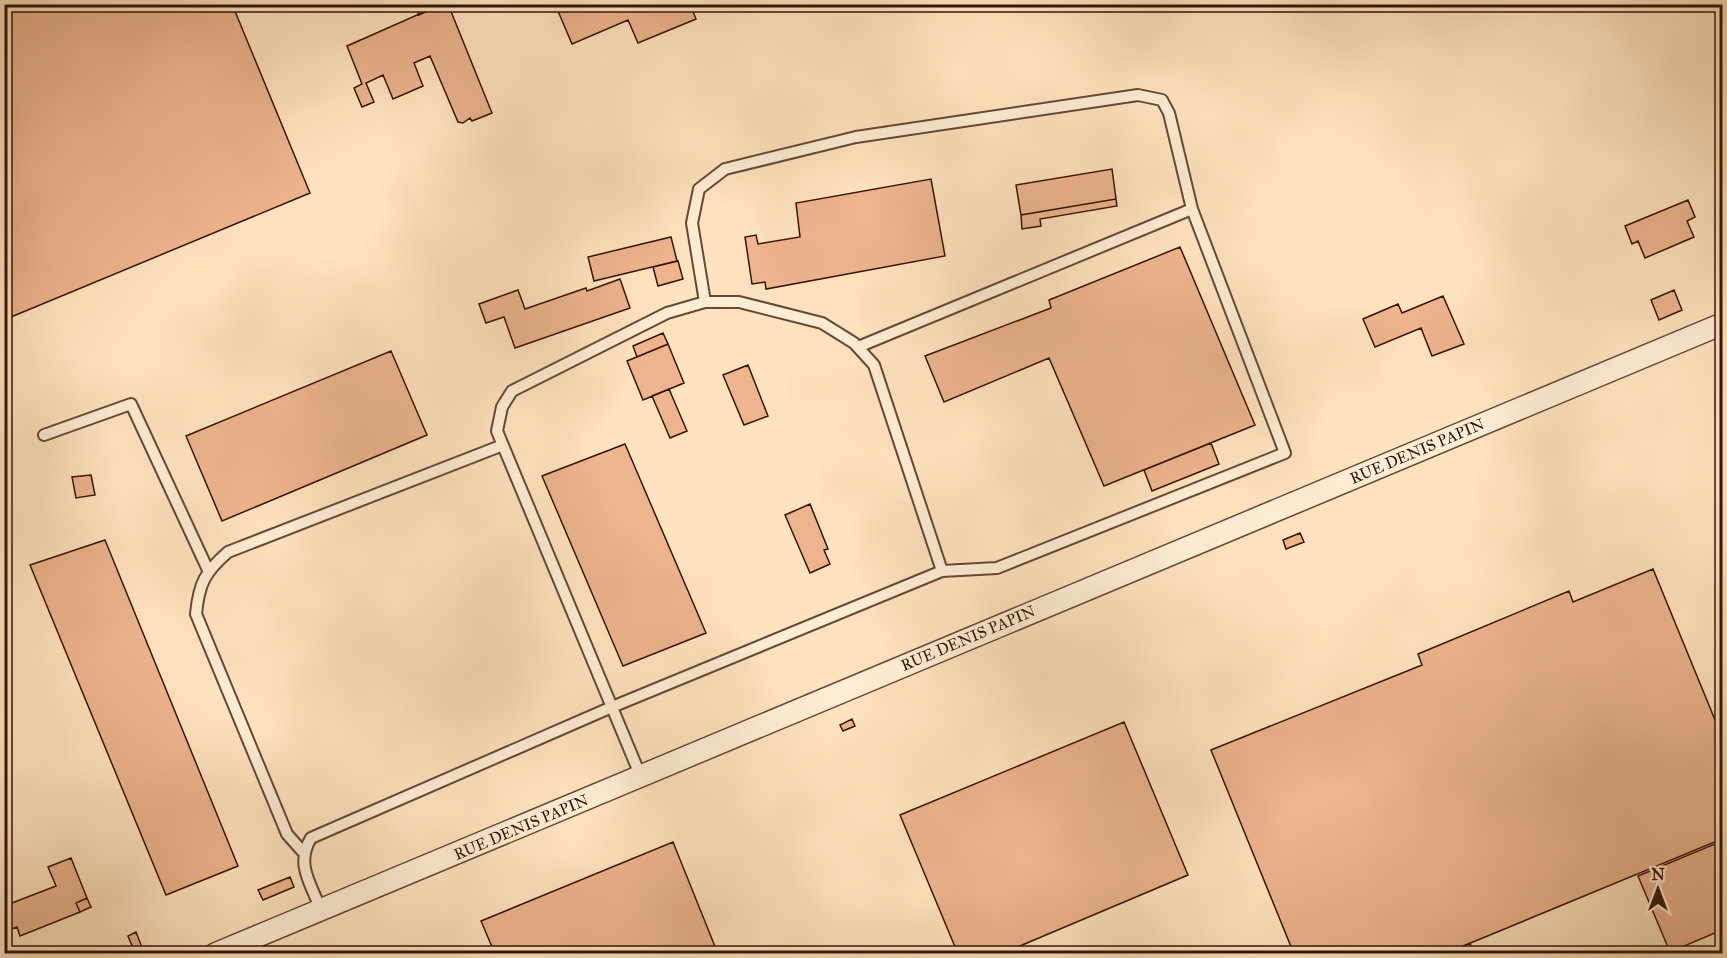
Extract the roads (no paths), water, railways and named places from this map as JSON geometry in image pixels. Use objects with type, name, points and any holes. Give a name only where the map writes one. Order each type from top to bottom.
[{"type":"street","name":"RUE DENIS PAPIN","points":[[215,954],[1722,324]]},
{"type":"lane","points":[[321,910],[303,861],[303,852],[311,838],[612,707],[942,571],[997,568],[1285,453],[1192,209],[1170,113],[1162,100],[1138,95],[856,137],[725,169],[699,189],[692,223],[705,302]]},
{"type":"lane","points":[[858,347],[1192,209]]},
{"type":"lane","points":[[641,777],[497,431],[502,407],[512,391],[667,313],[705,302],[739,302],[822,323],[858,347],[874,365],[942,571]]},
{"type":"lane","points":[[44,435],[131,404],[208,570]]},
{"type":"lane","points":[[303,852],[287,834],[196,614],[198,592],[208,570],[228,552],[503,445]]}]
